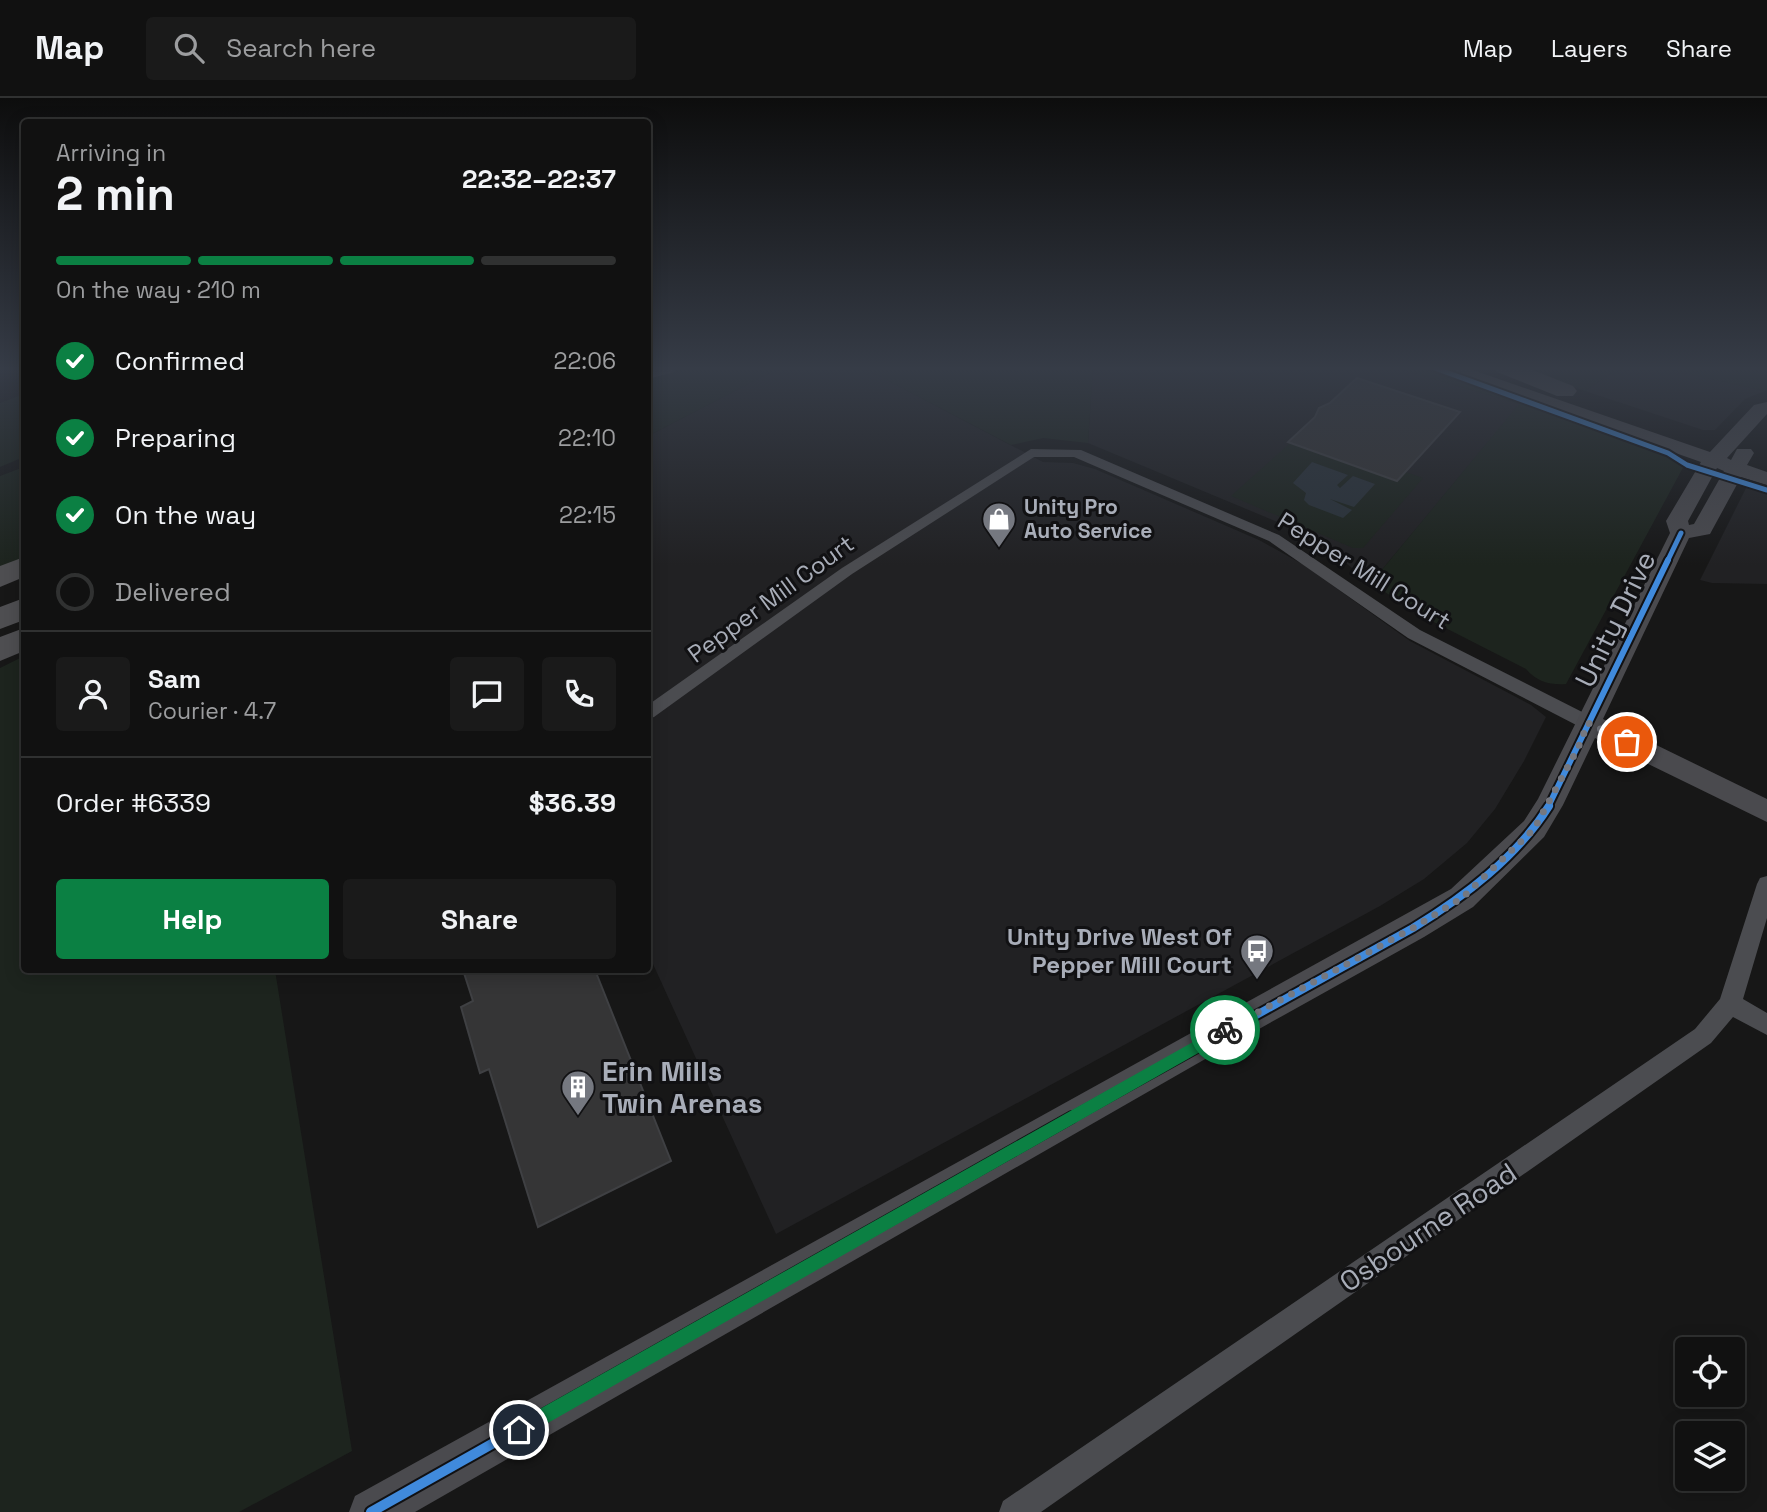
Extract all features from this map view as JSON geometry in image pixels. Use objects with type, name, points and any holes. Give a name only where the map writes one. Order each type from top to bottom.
[{"type":"highway","points":[[0,578],[21,568]]},
{"type":"highway","points":[[0,593],[21,584]]},
{"type":"highway","points":[[0,619],[21,609]]},
{"type":"highway","points":[[0,650],[21,640]]},
{"type":"street","points":[[1655,433],[1730,457],[1767,460]]},
{"type":"street","points":[[1670,433],[1730,457],[1767,479]]},
{"type":"street","points":[[1730,457],[1746,433]]},
{"type":"street","points":[[1730,457],[1757,433]]},
{"type":"street","name":"Pepper Mill Court","points":[[651,711],[904,534],[1031,453],[1048,451],[1076,453],[1274,538],[1414,634],[1588,723]]},
{"type":"street","name":"Unity Drive","points":[[371,1512],[1195,1047],[1413,928],[1462,898],[1534,829],[1578,748],[1681,533],[1702,529],[1730,457]]},
{"type":"street","points":[[1588,723],[1767,811]]},
{"type":"street","name":"Osbourne Road","points":[[1014,1512],[1685,1051],[1703,1036],[1730,1004],[1767,884]]},
{"type":"street","points":[[1730,1004],[1767,1025]]},
{"type":"shaded area","points":[[0,433],[21,433],[21,458],[0,467]]},
{"type":"shaded area","points":[[988,433],[1043,462],[1073,463],[1095,469],[1259,540],[1304,565],[1410,641],[1531,705],[1546,717],[1495,809],[1467,843],[1424,879],[1380,906],[776,1234],[651,960],[651,434]]},
{"type":"shaded area","points":[[988,433],[1089,433],[1088,443],[1043,438],[1011,445]]},
{"type":"shaded area","points":[[1089,433],[1496,433],[1371,583],[1329,550],[1287,526],[1088,443]]},
{"type":"shaded area","points":[[1495,433],[1608,433],[1685,464],[1566,684],[1539,680],[1526,669],[1422,616],[1371,583]]},
{"type":"shaded area","points":[[1290,443],[1397,481],[1406,472],[1423,478],[1363,548],[1353,548],[1231,496]]},
{"type":"shaded area","points":[[1312,462],[1348,475],[1337,485],[1340,488],[1353,476],[1375,484],[1354,507],[1330,499],[1352,510],[1343,518],[1309,505],[1304,500],[1306,493],[1293,483]]},
{"type":"shaded area","points":[[21,468],[21,561],[0,571],[0,476]]},
{"type":"shaded area","points":[[1746,488],[1767,491],[1767,584],[1712,583],[1700,580]]},
{"type":"shaded area","points":[[21,658],[21,973],[275,973],[352,1451],[239,1512],[0,1512],[0,668]]},
{"type":"building","points":[[1298,433],[1441,433],[1397,481],[1288,442]]},
{"type":"building","name":"Erin Mills Twin Arenas","points":[[464,973],[596,973],[671,1161],[538,1227],[489,1069],[480,1073],[461,1007],[473,1001]]},
{"type":"cycle path","points":[[1613,433],[1668,453],[1687,465],[1767,490]]},
{"type":"cycle path","points":[[371,1512],[1195,1047],[1413,928],[1462,898],[1534,829],[1549,805],[1681,533]]},
{"type":"way so far","points":[[1225,1030],[1413,928],[1462,898],[1534,829],[1549,805],[1588,723],[1627,742]]},
{"type":"place","name":"Unity Pro Auto Service","points":[[999,549]]},
{"type":"place","name":"Unity Drive West Of Pepper Mill Court","points":[[1257,981]]},
{"type":"place","name":"Erin Mills Twin Arenas","points":[[578,1117]]},
{"type":"route","points":[[519,1430],[1225,1030]]}]
